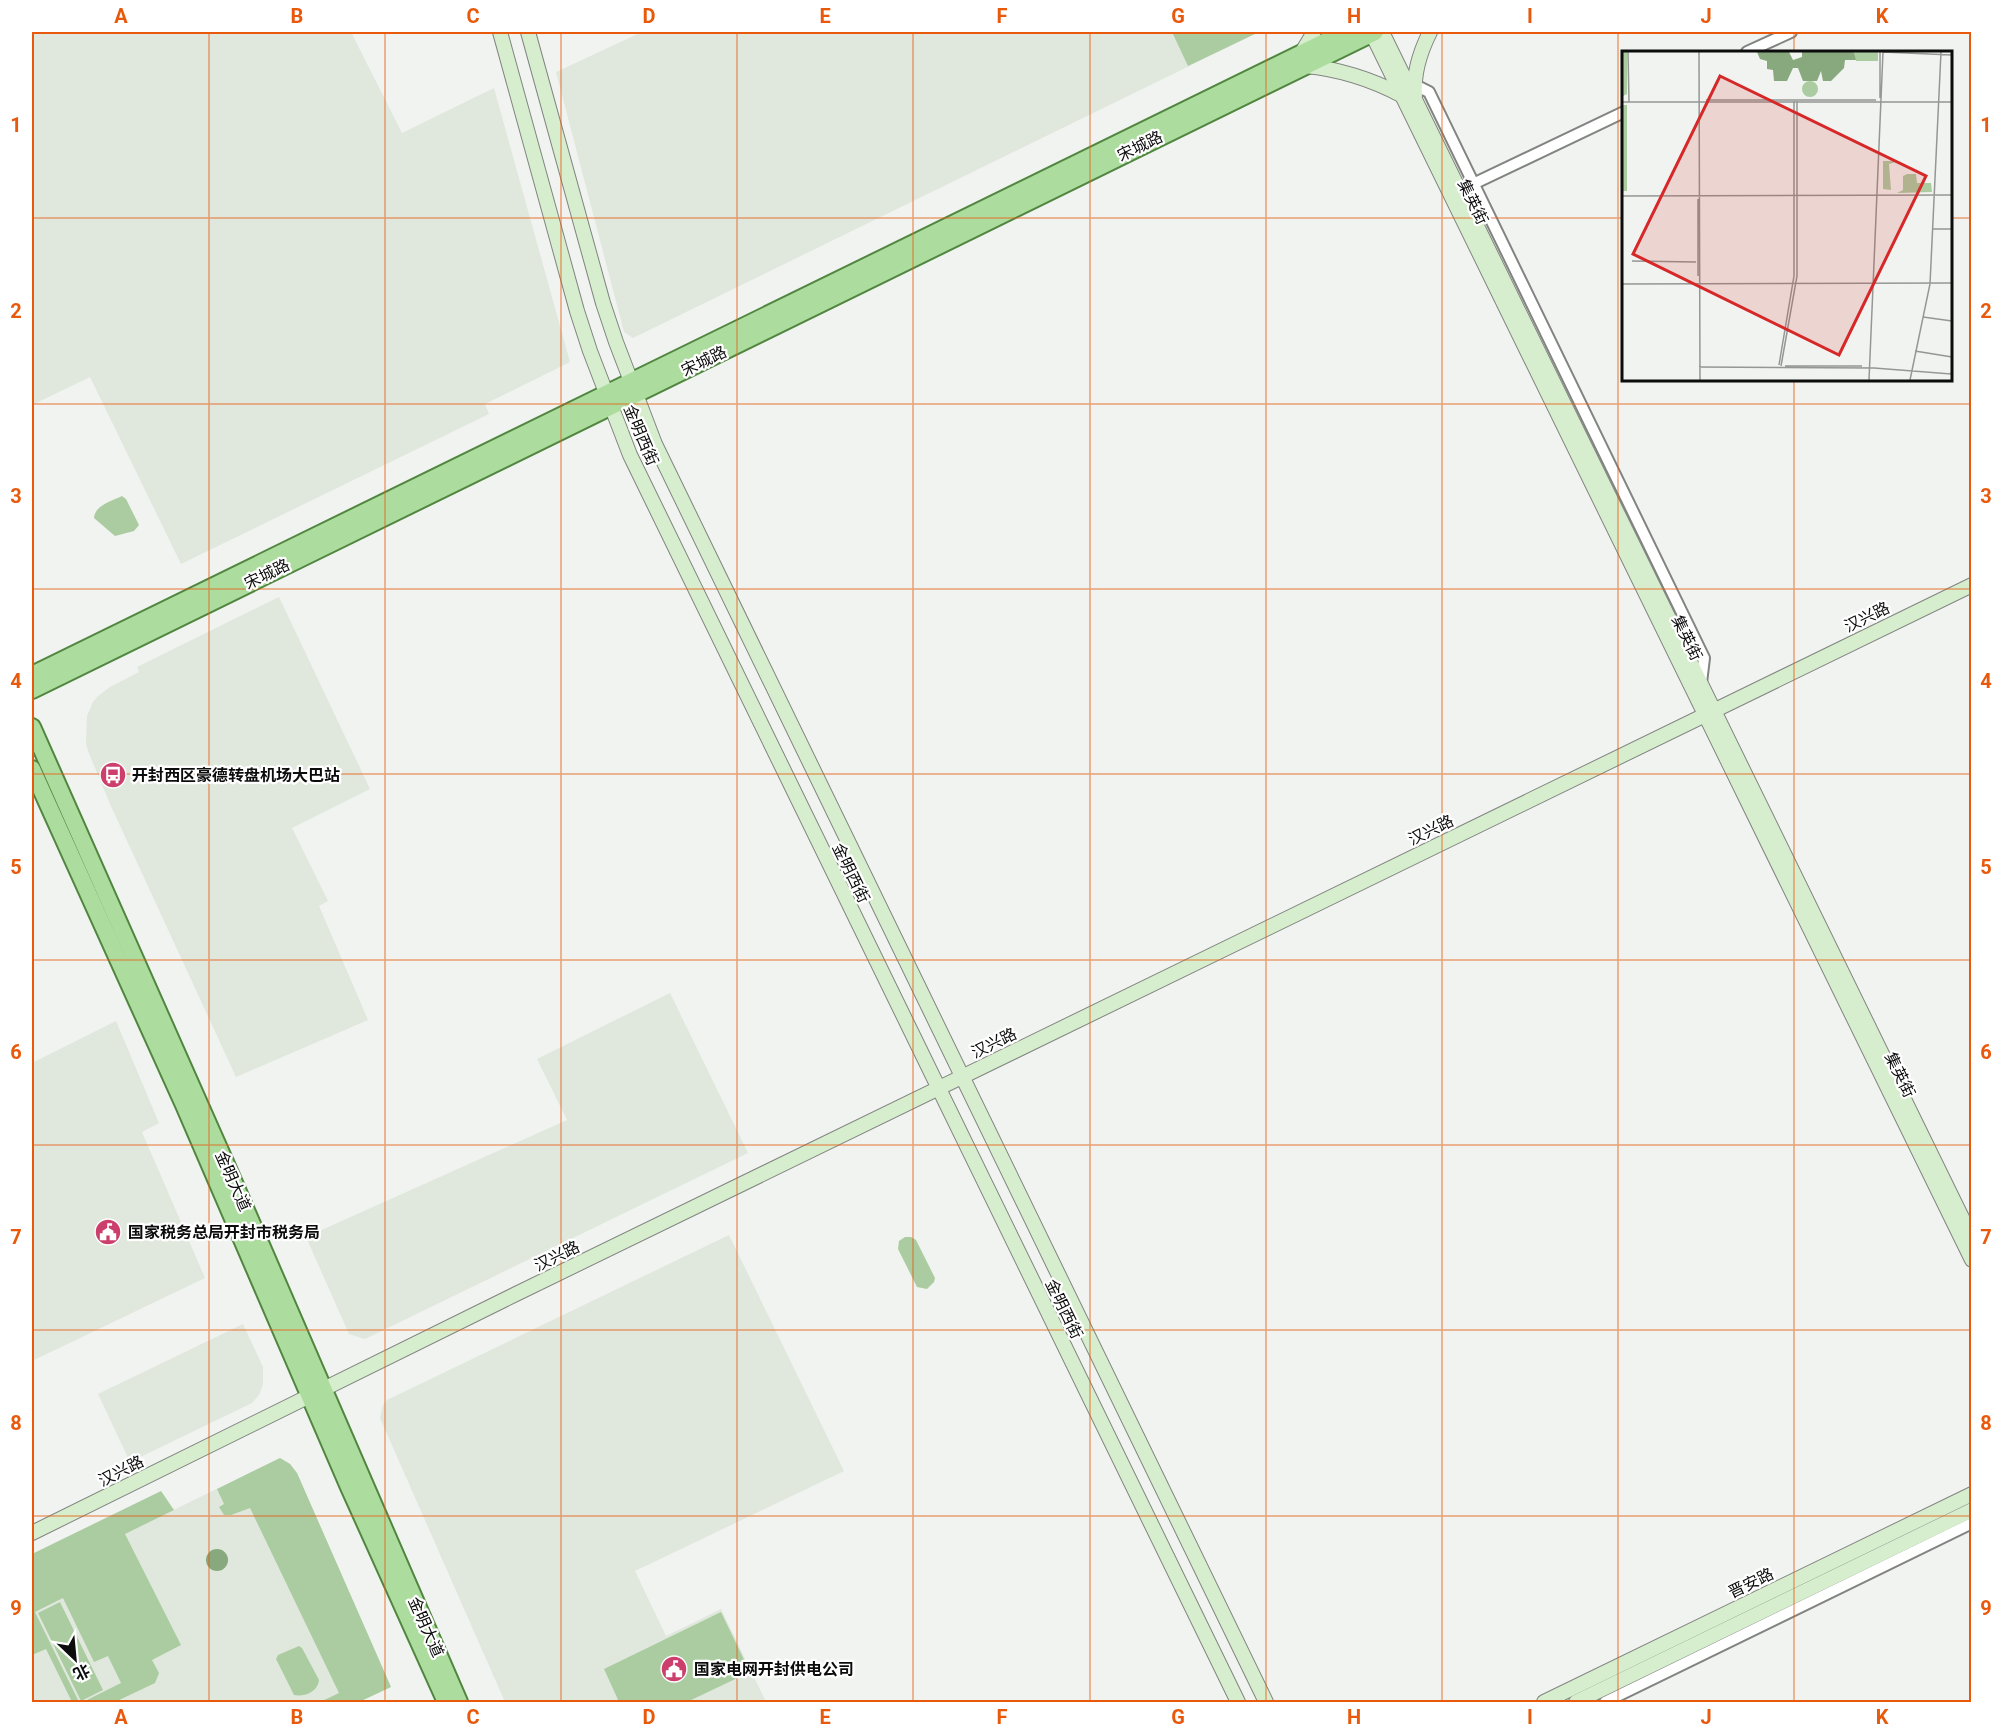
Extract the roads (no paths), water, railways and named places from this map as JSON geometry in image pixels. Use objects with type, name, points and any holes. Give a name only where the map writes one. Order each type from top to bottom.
[{"type":"main road","name":"宋城路","points":[[1304,59],[1346,32]]},
{"type":"main road","name":"宋城路","points":[[32,675],[634,388],[1304,59],[1375,32]]},
{"type":"main road","name":"宋城路","points":[[32,690],[608,400]]},
{"type":"main road","name":"金明大道","points":[[32,727],[225,1162],[315,1388],[349,1487],[446,1702]]},
{"type":"main road","name":"金明大道","points":[[32,769],[459,1702]]},
{"type":"street","name":"金明西街","points":[[500,32],[577,311],[608,400],[635,465],[1238,1702]]},
{"type":"street","name":"金明西街","points":[[528,32],[603,303],[655,444],[1266,1702]]},
{"type":"street","points":[[1314,32],[1304,59],[1323,68],[1380,84],[1429,92],[1704,658],[1701,683]]},
{"type":"street","name":"集英街","points":[[1375,32],[1410,90],[1701,683],[1708,709],[1971,1238]]},
{"type":"street","points":[[1410,90],[1418,61],[1430,32]]},
{"type":"street","points":[[1749,51],[1791,32]]},
{"type":"street","name":"集英街","points":[[1410,90],[1971,1260]]},
{"type":"street","points":[[1473,184],[1622,112]]},
{"type":"street","name":"汉兴路","points":[[1708,709],[1971,576]]},
{"type":"street","name":"汉兴路","points":[[32,1525],[1708,709],[1971,585]]},
{"type":"street","name":"汉兴路","points":[[32,1533],[315,1388]]},
{"type":"street","name":"晋安路","points":[[1544,1702],[1971,1494]]},
{"type":"street","name":"晋安路","points":[[1576,1702],[1971,1510]]},
{"type":"street","points":[[1605,1702],[1971,1523]]},
{"type":"place","name":"开封西区豪德转盘机场大巴站","points":[[113,775]]},
{"type":"place","name":"国家税务总局开封市税务局","points":[[108,1232]]},
{"type":"place","name":"国家电网开封供电公司","points":[[674,1669]]}]
